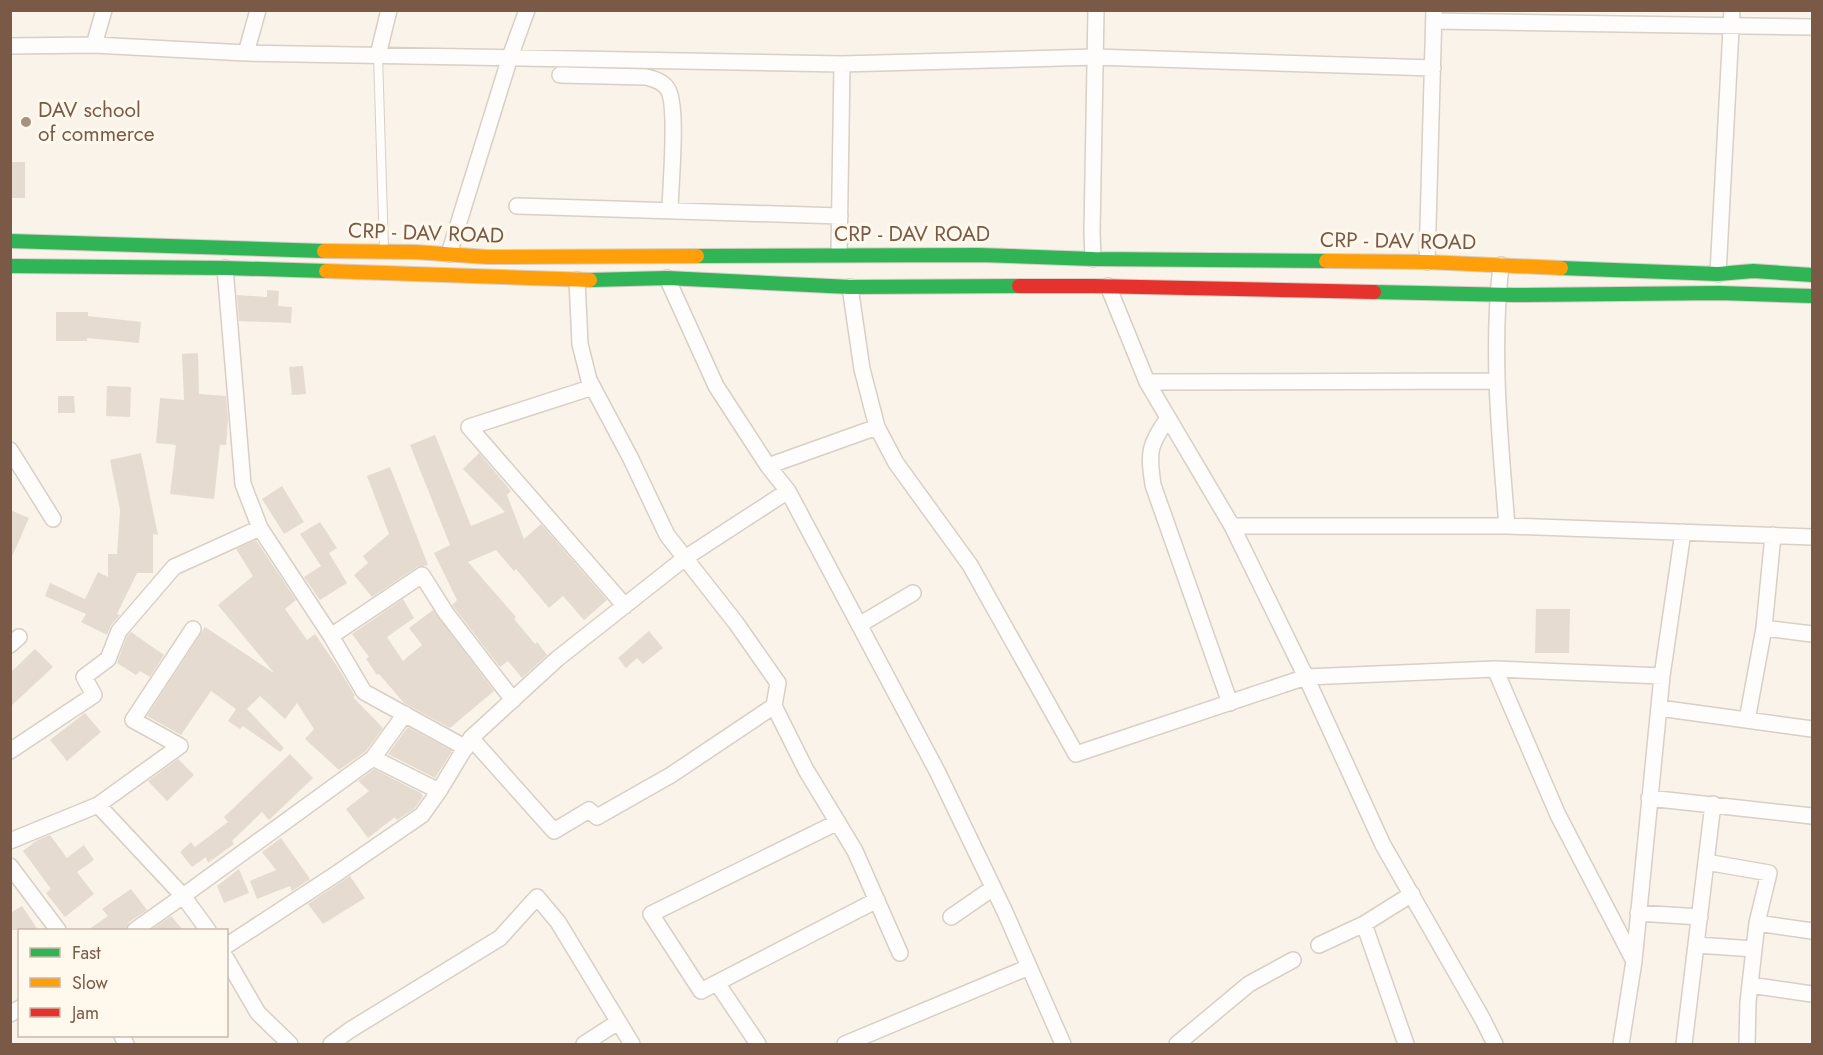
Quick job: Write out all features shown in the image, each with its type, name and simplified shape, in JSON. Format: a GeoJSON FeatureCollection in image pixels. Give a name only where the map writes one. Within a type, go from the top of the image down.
{"type":"FeatureCollection","features":[{"type":"Feature","properties":{"kind":"street"},"geometry":{"type":"LineString","coordinates":[[94,45],[104,10]]}},
{"type":"Feature","properties":{"kind":"street"},"geometry":{"type":"LineString","coordinates":[[246,53],[258,10]]}},
{"type":"Feature","properties":{"kind":"street"},"geometry":{"type":"LineString","coordinates":[[378,55],[389,10]]}},
{"type":"Feature","properties":{"kind":"street"},"geometry":{"type":"LineString","coordinates":[[449,254],[510,57],[527,10]]}},
{"type":"Feature","properties":{"kind":"street"},"geometry":{"type":"LineString","coordinates":[[1093,259],[1096,10]]}},
{"type":"Feature","properties":{"kind":"street"},"geometry":{"type":"LineString","coordinates":[[1427,262],[1434,16],[1732,18],[1812,27]]}},
{"type":"Feature","properties":{"kind":"street"},"geometry":{"type":"LineString","coordinates":[[1718,274],[1732,18]]}},
{"type":"Feature","properties":{"kind":"street"},"geometry":{"type":"LineString","coordinates":[[10,46],[94,45],[246,53],[842,64],[1095,57],[1433,68]]}},
{"type":"Feature","properties":{"kind":"street"},"geometry":{"type":"LineString","coordinates":[[839,255],[842,64]]}},
{"type":"Feature","properties":{"kind":"street"},"geometry":{"type":"LineString","coordinates":[[560,75],[646,77],[657,80],[667,88],[673,108],[670,211]]}},
{"type":"Feature","properties":{"kind":"street"},"geometry":{"type":"LineString","coordinates":[[517,206],[840,216]]}},
{"type":"Feature","properties":{"kind":"street","name":"CRP - DAV ROAD"},"geometry":{"type":"LineString","coordinates":[[10,241],[487,257],[839,255],[952,271],[1108,286],[1497,295],[1719,293],[1812,296]]}},
{"type":"Feature","properties":{"kind":"street","name":"CRP - DAV ROAD"},"geometry":{"type":"LineString","coordinates":[[10,266],[225,268],[577,280],[667,278],[850,287],[952,271],[1093,259],[1427,262],[1718,274],[1753,271],[1812,275]]}},
{"type":"Feature","properties":{"kind":"street"},"geometry":{"type":"LineString","coordinates":[[1501,265],[1497,295],[1496,381],[1507,526]]}},
{"type":"Feature","properties":{"kind":"street"},"geometry":{"type":"LineString","coordinates":[[225,268],[243,484],[260,528],[364,692],[405,714],[469,743],[554,831],[589,810],[597,817],[671,775],[774,706]]}},
{"type":"Feature","properties":{"kind":"street"},"geometry":{"type":"LineString","coordinates":[[667,278],[716,386],[768,466],[788,491],[937,771],[993,888],[1063,1044]]}},
{"type":"Feature","properties":{"kind":"street"},"geometry":{"type":"LineString","coordinates":[[577,280],[580,344],[593,387],[667,535],[736,623],[778,683],[774,706],[806,770],[855,851],[900,953]]}},
{"type":"Feature","properties":{"kind":"street"},"geometry":{"type":"LineString","coordinates":[[1108,286],[1146,382],[1232,526],[1306,677],[1383,844],[1482,1017],[1495,1044]]}},
{"type":"Feature","properties":{"kind":"street"},"geometry":{"type":"LineString","coordinates":[[850,287],[862,369],[877,427],[896,463],[969,565],[1076,754],[1306,677],[1495,669],[1662,676]]}},
{"type":"Feature","properties":{"kind":"street"},"geometry":{"type":"LineString","coordinates":[[1146,382],[1496,381]]}},
{"type":"Feature","properties":{"kind":"street"},"geometry":{"type":"LineString","coordinates":[[593,387],[469,427],[625,606]]}},
{"type":"Feature","properties":{"kind":"street"},"geometry":{"type":"LineString","coordinates":[[1168,418],[1152,441],[1149,459],[1153,485],[1230,703]]}},
{"type":"Feature","properties":{"kind":"street"},"geometry":{"type":"LineString","coordinates":[[768,466],[877,427]]}},
{"type":"Feature","properties":{"kind":"street"},"geometry":{"type":"LineString","coordinates":[[10,450],[53,519]]}},
{"type":"Feature","properties":{"kind":"street"},"geometry":{"type":"LineString","coordinates":[[228,945],[422,815],[469,743],[557,659],[686,558],[788,491]]}},
{"type":"Feature","properties":{"kind":"street"},"geometry":{"type":"LineString","coordinates":[[1232,526],[1507,526],[1812,537]]}},
{"type":"Feature","properties":{"kind":"street"},"geometry":{"type":"LineString","coordinates":[[10,751],[94,695],[84,677],[108,658],[119,632],[174,567],[260,528]]}},
{"type":"Feature","properties":{"kind":"street"},"geometry":{"type":"LineString","coordinates":[[1621,1044],[1634,961],[1662,676],[1683,532]]}},
{"type":"Feature","properties":{"kind":"street"},"geometry":{"type":"LineString","coordinates":[[1747,720],[1764,628],[1773,535]]}},
{"type":"Feature","properties":{"kind":"street"},"geometry":{"type":"LineString","coordinates":[[330,636],[422,575],[447,613],[513,700]]}},
{"type":"Feature","properties":{"kind":"street"},"geometry":{"type":"LineString","coordinates":[[860,625],[913,593]]}},
{"type":"Feature","properties":{"kind":"street"},"geometry":{"type":"LineString","coordinates":[[10,841],[98,805],[180,746],[133,720],[193,628]]}},
{"type":"Feature","properties":{"kind":"street"},"geometry":{"type":"LineString","coordinates":[[1764,628],[1812,634]]}},
{"type":"Feature","properties":{"kind":"street"},"geometry":{"type":"LineString","coordinates":[[1495,669],[1558,815],[1634,961]]}},
{"type":"Feature","properties":{"kind":"street"},"geometry":{"type":"LineString","coordinates":[[1659,708],[1812,729]]}},
{"type":"Feature","properties":{"kind":"street"},"geometry":{"type":"LineString","coordinates":[[136,929],[373,758],[405,714]]}},
{"type":"Feature","properties":{"kind":"street"},"geometry":{"type":"LineString","coordinates":[[373,758],[439,791]]}},
{"type":"Feature","properties":{"kind":"street"},"geometry":{"type":"LineString","coordinates":[[1649,798],[1812,816]]}},
{"type":"Feature","properties":{"kind":"street"},"geometry":{"type":"LineString","coordinates":[[1684,1044],[1713,804]]}},
{"type":"Feature","properties":{"kind":"street"},"geometry":{"type":"LineString","coordinates":[[98,805],[183,896],[207,929]]}},
{"type":"Feature","properties":{"kind":"street"},"geometry":{"type":"LineString","coordinates":[[838,822],[651,914],[701,991],[877,900]]}},
{"type":"Feature","properties":{"kind":"street"},"geometry":{"type":"LineString","coordinates":[[1706,862],[1769,873],[1757,922],[1750,985],[1747,1044]]}},
{"type":"Feature","properties":{"kind":"street"},"geometry":{"type":"LineString","coordinates":[[10,866],[57,929]]}},
{"type":"Feature","properties":{"kind":"street"},"geometry":{"type":"LineString","coordinates":[[951,917],[993,888]]}},
{"type":"Feature","properties":{"kind":"street"},"geometry":{"type":"LineString","coordinates":[[1319,945],[1364,924],[1412,894]]}},
{"type":"Feature","properties":{"kind":"street"},"geometry":{"type":"LineString","coordinates":[[331,1044],[500,938],[537,897],[558,922],[632,1044]]}},
{"type":"Feature","properties":{"kind":"street"},"geometry":{"type":"LineString","coordinates":[[1638,913],[1700,917]]}},
{"type":"Feature","properties":{"kind":"street"},"geometry":{"type":"LineString","coordinates":[[1757,922],[1812,931]]}},
{"type":"Feature","properties":{"kind":"street"},"geometry":{"type":"LineString","coordinates":[[1364,924],[1406,1044]]}},
{"type":"Feature","properties":{"kind":"street"},"geometry":{"type":"LineString","coordinates":[[1697,945],[1754,949]]}},
{"type":"Feature","properties":{"kind":"street"},"geometry":{"type":"LineString","coordinates":[[1177,1044],[1249,984],[1293,960]]}},
{"type":"Feature","properties":{"kind":"street"},"geometry":{"type":"LineString","coordinates":[[228,962],[258,1014],[290,1044]]}},
{"type":"Feature","properties":{"kind":"street"},"geometry":{"type":"LineString","coordinates":[[845,1044],[1029,967]]}},
{"type":"Feature","properties":{"kind":"street"},"geometry":{"type":"LineString","coordinates":[[717,982],[758,1044]]}},
{"type":"Feature","properties":{"kind":"street"},"geometry":{"type":"LineString","coordinates":[[1750,985],[1812,994]]}},
{"type":"Feature","properties":{"kind":"street"},"geometry":{"type":"LineString","coordinates":[[584,1044],[618,1022]]}},
{"type":"Feature","properties":{"kind":"lane"},"geometry":{"type":"LineString","coordinates":[[378,55],[384,252]]}},
{"type":"Feature","properties":{"kind":"building"},"geometry":{"type":"Polygon","coordinates":[[[10,162],[25,162],[25,198],[10,198],[10,162]]]}},
{"type":"Feature","properties":{"kind":"building"},"geometry":{"type":"Polygon","coordinates":[[[267,290],[279,291],[278,306],[292,307],[291,323],[239,321],[237,295],[267,297],[267,290]]]}},
{"type":"Feature","properties":{"kind":"building"},"geometry":{"type":"Polygon","coordinates":[[[56,312],[88,312],[88,316],[141,322],[139,343],[87,338],[87,341],[56,341],[56,312]]]}},
{"type":"Feature","properties":{"kind":"building"},"geometry":{"type":"Polygon","coordinates":[[[198,353],[199,394],[226,396],[228,420],[226,445],[220,445],[214,499],[170,494],[176,445],[156,443],[160,398],[184,400],[182,354],[198,353]]]}},
{"type":"Feature","properties":{"kind":"building"},"geometry":{"type":"Polygon","coordinates":[[[303,366],[306,394],[292,395],[289,367],[303,366]]]}},
{"type":"Feature","properties":{"kind":"building"},"geometry":{"type":"Polygon","coordinates":[[[107,386],[131,387],[130,417],[106,416],[107,386]]]}},
{"type":"Feature","properties":{"kind":"building"},"geometry":{"type":"Polygon","coordinates":[[[58,396],[74,396],[75,413],[58,413],[58,396]]]}},
{"type":"Feature","properties":{"kind":"building"},"geometry":{"type":"Polygon","coordinates":[[[435,435],[471,526],[505,512],[463,469],[479,453],[511,491],[507,495],[524,539],[541,524],[607,600],[584,620],[563,596],[549,608],[516,569],[514,571],[496,550],[468,562],[516,617],[514,619],[535,644],[537,642],[547,655],[522,678],[508,661],[500,667],[452,605],[457,600],[434,553],[450,545],[410,445],[435,435]]]}},
{"type":"Feature","properties":{"kind":"building"},"geometry":{"type":"Polygon","coordinates":[[[141,453],[158,535],[153,534],[153,573],[137,573],[117,614],[120,615],[111,625],[107,635],[81,622],[86,614],[45,596],[50,583],[85,599],[98,572],[108,577],[108,554],[117,554],[120,510],[110,460],[141,453]]]}},
{"type":"Feature","properties":{"kind":"building"},"geometry":{"type":"Polygon","coordinates":[[[390,467],[428,565],[417,567],[372,597],[354,575],[368,563],[363,556],[389,534],[367,476],[390,467]]]}},
{"type":"Feature","properties":{"kind":"building"},"geometry":{"type":"Polygon","coordinates":[[[282,486],[304,522],[284,534],[262,499],[282,486]]]}},
{"type":"Feature","properties":{"kind":"building"},"geometry":{"type":"Polygon","coordinates":[[[10,510],[29,518],[10,561],[10,510]]]}},
{"type":"Feature","properties":{"kind":"building"},"geometry":{"type":"Polygon","coordinates":[[[320,522],[337,548],[329,553],[347,583],[320,600],[304,577],[321,566],[300,534],[320,522]]]}},
{"type":"Feature","properties":{"kind":"building"},"geometry":{"type":"Polygon","coordinates":[[[256,540],[296,600],[285,609],[307,640],[315,634],[337,666],[355,696],[353,697],[383,728],[366,751],[339,770],[305,739],[314,729],[297,703],[285,719],[260,696],[247,709],[284,748],[280,752],[243,726],[240,729],[228,721],[236,709],[211,691],[181,735],[147,716],[205,627],[274,673],[218,605],[253,576],[236,549],[256,540]]]}},
{"type":"Feature","properties":{"kind":"building"},"geometry":{"type":"Polygon","coordinates":[[[403,599],[414,618],[387,637],[403,661],[422,645],[409,628],[433,610],[494,691],[450,728],[404,703],[379,674],[377,675],[366,659],[369,657],[352,634],[403,599]]]}},
{"type":"Feature","properties":{"kind":"building"},"geometry":{"type":"Polygon","coordinates":[[[1536,609],[1570,609],[1569,653],[1535,653],[1536,609]]]}},
{"type":"Feature","properties":{"kind":"building"},"geometry":{"type":"Polygon","coordinates":[[[649,631],[663,648],[643,664],[637,658],[626,668],[618,658],[649,631]]]}},
{"type":"Feature","properties":{"kind":"building"},"geometry":{"type":"Polygon","coordinates":[[[131,632],[164,655],[150,677],[140,671],[136,675],[117,663],[127,636],[131,632]]]}},
{"type":"Feature","properties":{"kind":"building"},"geometry":{"type":"Polygon","coordinates":[[[35,649],[53,667],[10,707],[10,673],[35,649]]]}},
{"type":"Feature","properties":{"kind":"building"},"geometry":{"type":"Polygon","coordinates":[[[85,713],[101,732],[67,761],[50,740],[85,713]]]}},
{"type":"Feature","properties":{"kind":"building"},"geometry":{"type":"Polygon","coordinates":[[[408,727],[452,751],[435,778],[388,754],[408,727]]]}},
{"type":"Feature","properties":{"kind":"building"},"geometry":{"type":"Polygon","coordinates":[[[290,754],[313,778],[269,820],[262,812],[232,841],[234,844],[208,863],[206,857],[192,867],[180,852],[191,842],[195,847],[228,822],[224,817],[290,754]]]}},
{"type":"Feature","properties":{"kind":"building"},"geometry":{"type":"Polygon","coordinates":[[[178,759],[194,775],[167,801],[148,781],[178,759]]]}},
{"type":"Feature","properties":{"kind":"building"},"geometry":{"type":"Polygon","coordinates":[[[374,769],[423,796],[415,808],[397,820],[395,817],[368,838],[346,809],[369,791],[358,781],[374,769]]]}},
{"type":"Feature","properties":{"kind":"building"},"geometry":{"type":"Polygon","coordinates":[[[50,835],[67,858],[84,845],[94,860],[77,872],[94,894],[65,917],[46,893],[51,889],[23,851],[36,841],[50,835]]]}},
{"type":"Feature","properties":{"kind":"building"},"geometry":{"type":"Polygon","coordinates":[[[281,838],[310,879],[292,891],[290,886],[257,899],[250,881],[276,870],[262,852],[281,838]]]}},
{"type":"Feature","properties":{"kind":"building"},"geometry":{"type":"Polygon","coordinates":[[[239,869],[249,893],[224,903],[217,886],[239,869]]]}},
{"type":"Feature","properties":{"kind":"building"},"geometry":{"type":"Polygon","coordinates":[[[350,876],[365,898],[323,924],[308,904],[350,876]]]}},
{"type":"Feature","properties":{"kind":"building"},"geometry":{"type":"Polygon","coordinates":[[[131,889],[147,910],[129,922],[126,929],[89,929],[108,916],[102,909],[131,889]]]}},
{"type":"Feature","properties":{"kind":"building"},"geometry":{"type":"Polygon","coordinates":[[[22,906],[37,929],[10,930],[10,913],[22,906]]]}},
{"type":"Feature","properties":{"kind":"building"},"geometry":{"type":"Polygon","coordinates":[[[171,916],[182,929],[152,929],[171,916]]]}},
{"type":"Feature","properties":{"kind":"traffic: fast"},"geometry":{"type":"LineString","coordinates":[[10,241],[324,251]]}},
{"type":"Feature","properties":{"kind":"traffic: fast"},"geometry":{"type":"LineString","coordinates":[[697,256],[979,255],[1093,259],[1326,261]]}},
{"type":"Feature","properties":{"kind":"traffic: fast"},"geometry":{"type":"LineString","coordinates":[[10,266],[326,271]]}},
{"type":"Feature","properties":{"kind":"traffic: fast"},"geometry":{"type":"LineString","coordinates":[[1561,268],[1718,274],[1753,271],[1812,275]]}},
{"type":"Feature","properties":{"kind":"traffic: fast"},"geometry":{"type":"LineString","coordinates":[[590,280],[667,278],[850,287],[1019,286]]}},
{"type":"Feature","properties":{"kind":"traffic: fast"},"geometry":{"type":"LineString","coordinates":[[1374,292],[1514,295],[1719,293],[1812,296]]}},
{"type":"Feature","properties":{"kind":"traffic: slow"},"geometry":{"type":"LineString","coordinates":[[324,251],[415,252],[487,257],[697,256]]}},
{"type":"Feature","properties":{"kind":"traffic: slow"},"geometry":{"type":"LineString","coordinates":[[1326,261],[1427,262],[1561,268]]}},
{"type":"Feature","properties":{"kind":"traffic: slow"},"geometry":{"type":"LineString","coordinates":[[326,271],[590,280]]}},
{"type":"Feature","properties":{"kind":"traffic: jam"},"geometry":{"type":"LineString","coordinates":[[1019,286],[1374,292]]}},
{"type":"Feature","properties":{"kind":"place","name":"DAV school of commerce"},"geometry":{"type":"Point","coordinates":[26,122]}}]}
